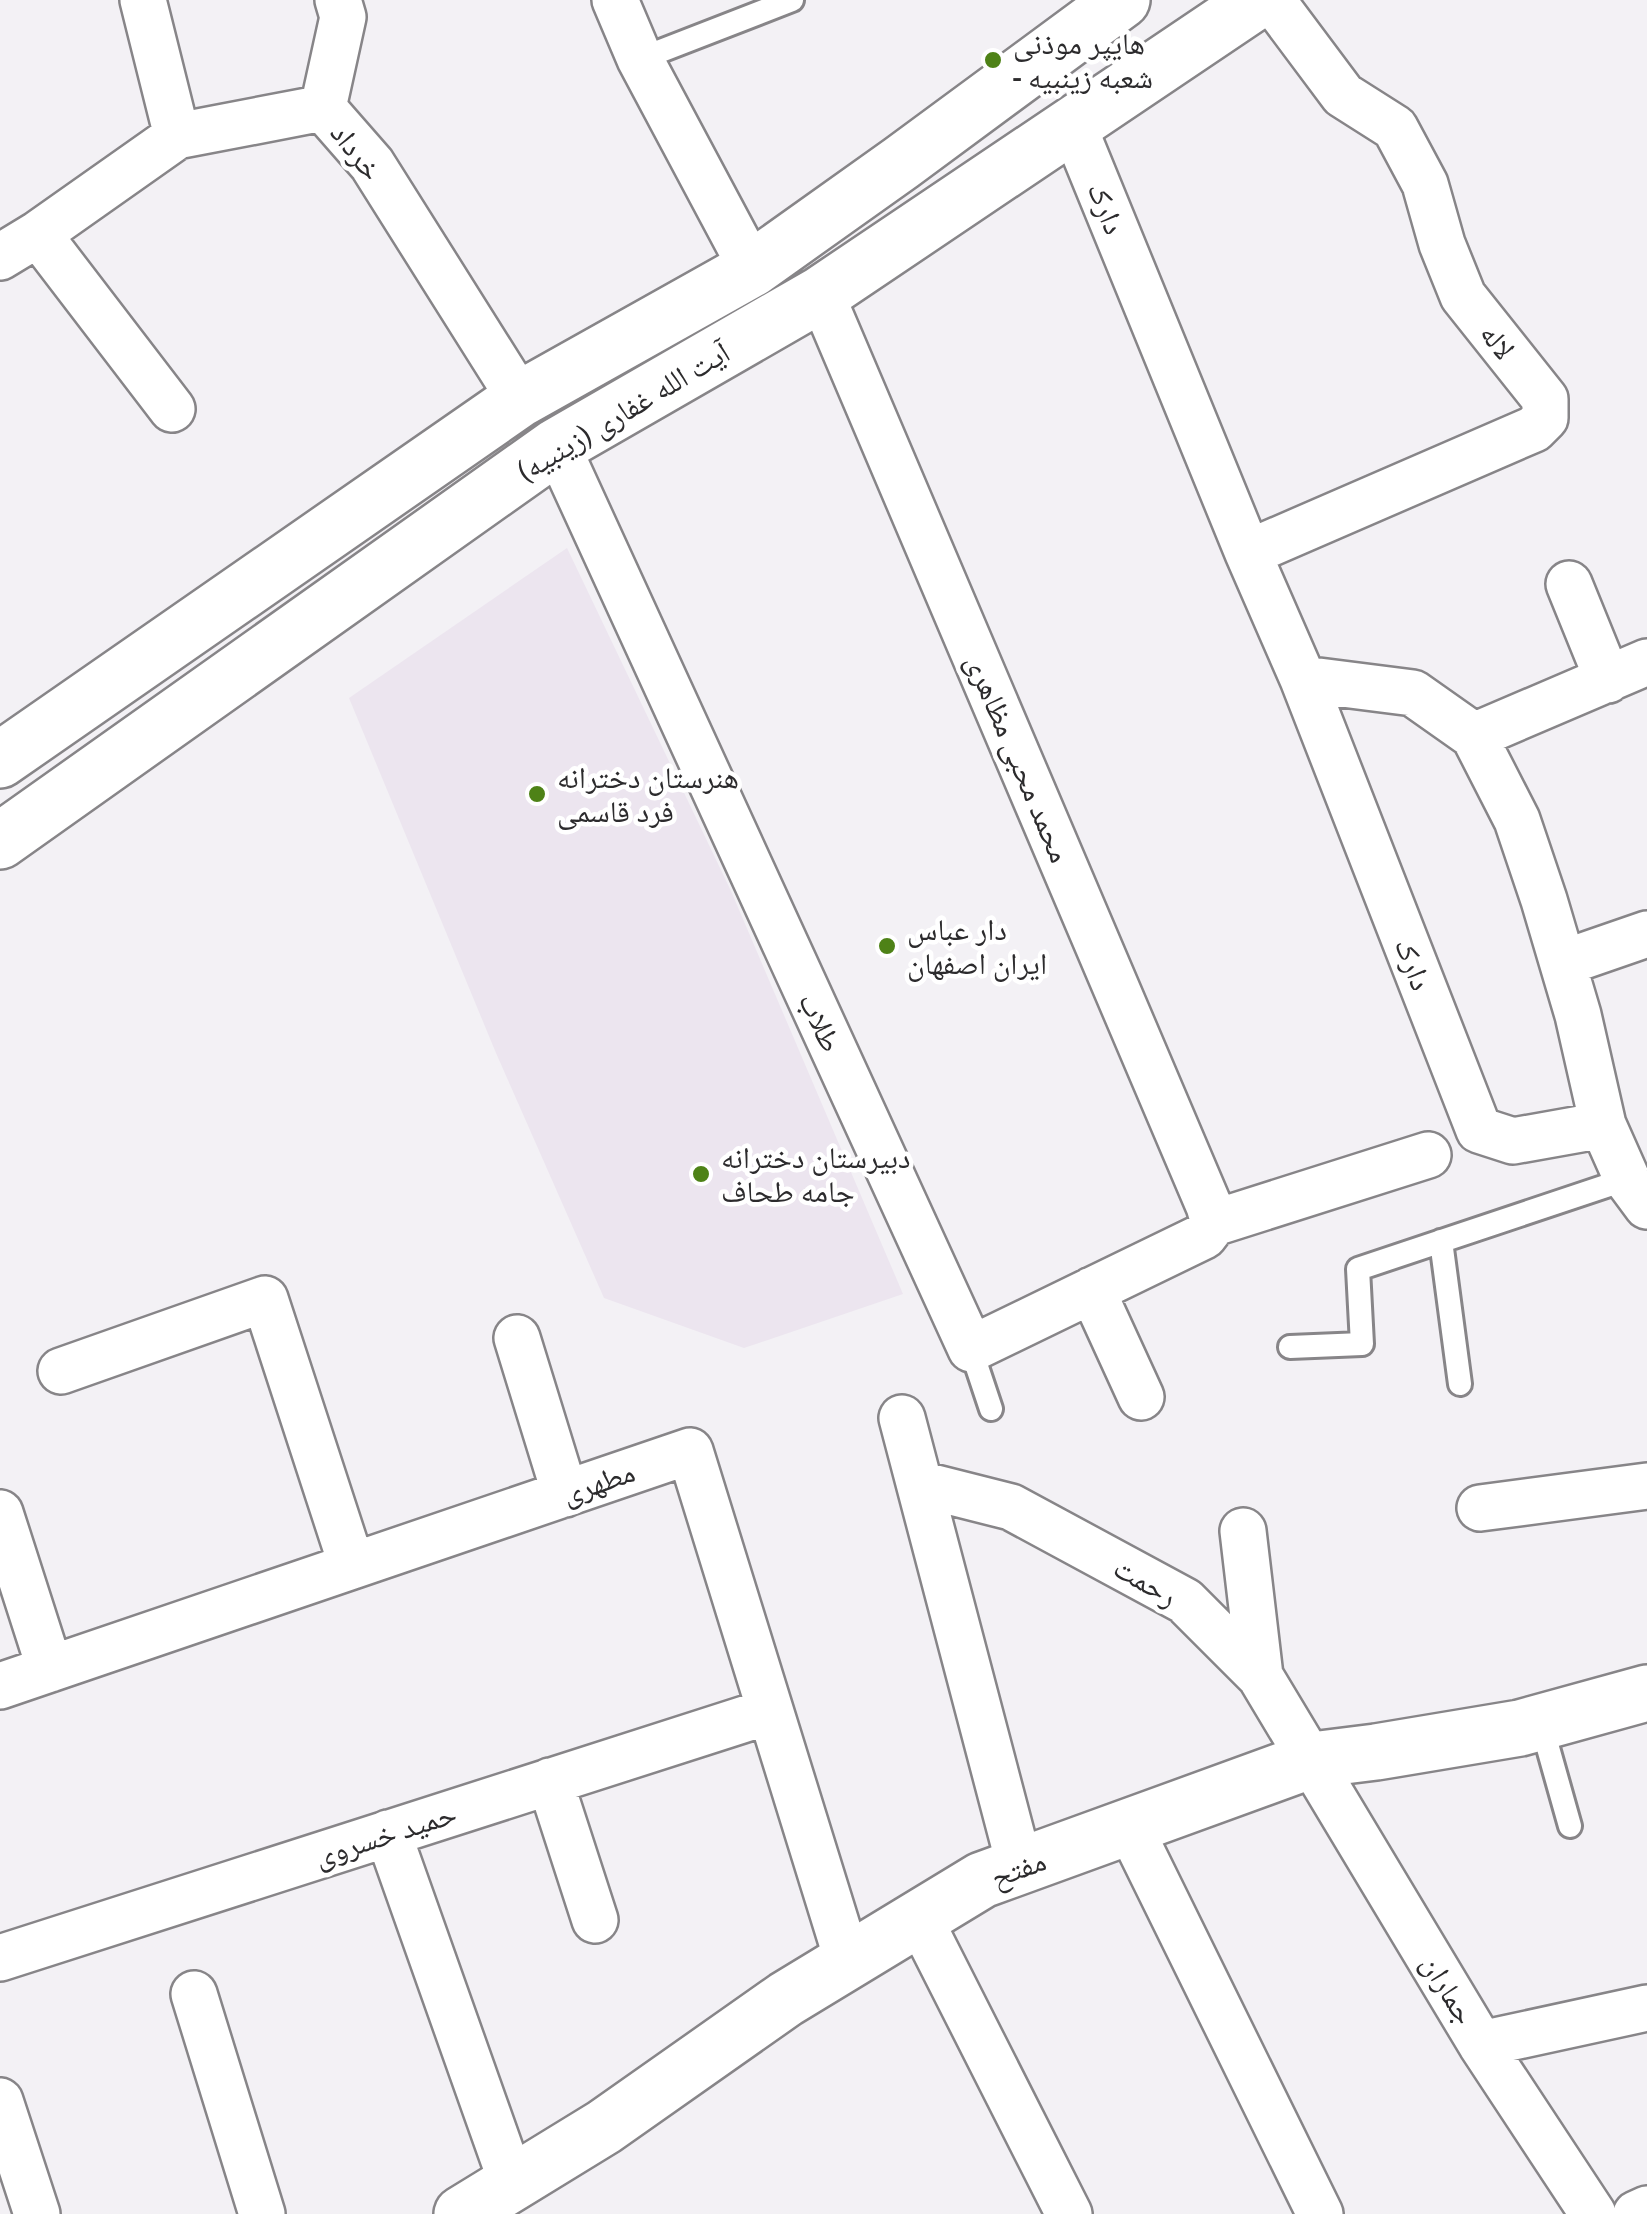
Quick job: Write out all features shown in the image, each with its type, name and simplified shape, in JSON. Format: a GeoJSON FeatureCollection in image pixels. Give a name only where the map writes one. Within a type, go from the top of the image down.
{"type":"FeatureCollection","features":[{"type":"Feature","properties":{"kind":"main road","name":"آیت الله غفاری (زینبیه)"},"geometry":{"type":"LineString","coordinates":[[0,841],[557,446],[821,294],[1258,0]]}},
{"type":"Feature","properties":{"kind":"main road","name":"آیت الله غفاری (زینبیه)"},"geometry":{"type":"LineString","coordinates":[[0,760],[520,399],[752,269],[902,163],[1095,9]]}},
{"type":"Feature","properties":{"kind":"main road"},"geometry":{"type":"LineString","coordinates":[[883,253],[863,251],[852,245],[848,231],[854,217],[883,190],[902,163]]}},
{"type":"Feature","properties":{"kind":"main road"},"geometry":{"type":"LineString","coordinates":[[702,362],[719,342],[756,318],[765,304],[768,288],[763,276],[752,269]]}},
{"type":"Feature","properties":{"kind":"main road","name":"مفتح"},"geometry":{"type":"LineString","coordinates":[[462,2214],[604,2127],[786,1999],[982,1880],[1312,1760],[1520,1728],[1647,1693]]}},
{"type":"Feature","properties":{"kind":"street"},"geometry":{"type":"LineString","coordinates":[[143,0],[177,136]]}},
{"type":"Feature","properties":{"kind":"street"},"geometry":{"type":"LineString","coordinates":[[324,108],[342,17],[338,0]]}},
{"type":"Feature","properties":{"kind":"street"},"geometry":{"type":"LineString","coordinates":[[615,0],[640,59],[752,269]]}},
{"type":"Feature","properties":{"kind":"street","name":"لاله"},"geometry":{"type":"LineString","coordinates":[[1248,553],[1534,429],[1545,418],[1545,400],[1464,296],[1442,244],[1424,184],[1395,128],[1343,95],[1272,0]]}},
{"type":"Feature","properties":{"kind":"street","name":"خرداد"},"geometry":{"type":"LineString","coordinates":[[0,257],[177,136],[324,108],[372,164],[520,399]]}},
{"type":"Feature","properties":{"kind":"street","name":"دارک"},"geometry":{"type":"LineString","coordinates":[[1073,125],[1303,679],[1478,1130],[1513,1141],[1603,1125]]}},
{"type":"Feature","properties":{"kind":"street"},"geometry":{"type":"LineString","coordinates":[[38,234],[172,409]]}},
{"type":"Feature","properties":{"kind":"street","name":"محمد محبی مظاهری"},"geometry":{"type":"LineString","coordinates":[[821,294],[1214,1224]]}},
{"type":"Feature","properties":{"kind":"street","name":"طلاب"},"geometry":{"type":"LineString","coordinates":[[557,446],[970,1348]]}},
{"type":"Feature","properties":{"kind":"street"},"geometry":{"type":"LineString","coordinates":[[1474,736],[1628,671],[1569,584]]}},
{"type":"Feature","properties":{"kind":"street"},"geometry":{"type":"LineString","coordinates":[[1303,679],[1414,693],[1474,736],[1517,820],[1578,1015],[1603,1125],[1637,1193]]}},
{"type":"Feature","properties":{"kind":"street"},"geometry":{"type":"LineString","coordinates":[[1563,963],[1647,934]]}},
{"type":"Feature","properties":{"kind":"street"},"geometry":{"type":"LineString","coordinates":[[970,1348],[1204,1236],[1214,1224],[1428,1155]]}},
{"type":"Feature","properties":{"kind":"street"},"geometry":{"type":"LineString","coordinates":[[1092,1290],[1141,1397]]}},
{"type":"Feature","properties":{"kind":"street"},"geometry":{"type":"LineString","coordinates":[[61,1371],[265,1299],[352,1566]]}},
{"type":"Feature","properties":{"kind":"street"},"geometry":{"type":"LineString","coordinates":[[517,1338],[565,1494]]}},
{"type":"Feature","properties":{"kind":"street"},"geometry":{"type":"LineString","coordinates":[[902,1418],[1020,1867]]}},
{"type":"Feature","properties":{"kind":"street","name":"مطهری"},"geometry":{"type":"LineString","coordinates":[[0,1686],[690,1451],[848,1962]]}},
{"type":"Feature","properties":{"kind":"street","name":"رحمت"},"geometry":{"type":"LineString","coordinates":[[920,1484],[1010,1508],[1185,1601],[1260,1676],[1312,1760]]}},
{"type":"Feature","properties":{"kind":"street"},"geometry":{"type":"LineString","coordinates":[[1480,1508],[1647,1486]]}},
{"type":"Feature","properties":{"kind":"street"},"geometry":{"type":"LineString","coordinates":[[0,1513],[50,1669]]}},
{"type":"Feature","properties":{"kind":"street"},"geometry":{"type":"LineString","coordinates":[[1244,1531],[1260,1676]]}},
{"type":"Feature","properties":{"kind":"street","name":"حمید خسروی"},"geometry":{"type":"LineString","coordinates":[[0,1958],[770,1711]]}},
{"type":"Feature","properties":{"kind":"street","name":"جماران"},"geometry":{"type":"LineString","coordinates":[[1312,1760],[1481,2044],[1593,2214]]}},
{"type":"Feature","properties":{"kind":"street"},"geometry":{"type":"LineString","coordinates":[[550,1782],[595,1920]]}},
{"type":"Feature","properties":{"kind":"street"},"geometry":{"type":"LineString","coordinates":[[1130,1828],[1320,2214]]}},
{"type":"Feature","properties":{"kind":"street"},"geometry":{"type":"LineString","coordinates":[[388,1834],[512,2184]]}},
{"type":"Feature","properties":{"kind":"street"},"geometry":{"type":"LineString","coordinates":[[919,1918],[1069,2214]]}},
{"type":"Feature","properties":{"kind":"street"},"geometry":{"type":"LineString","coordinates":[[194,1994],[262,2214]]}},
{"type":"Feature","properties":{"kind":"street"},"geometry":{"type":"LineString","coordinates":[[1481,2044],[1647,2008]]}},
{"type":"Feature","properties":{"kind":"street"},"geometry":{"type":"LineString","coordinates":[[0,2101],[37,2214]]}},
{"type":"Feature","properties":{"kind":"street"},"geometry":{"type":"LineString","coordinates":[[1636,2214],[1647,2209]]}},
{"type":"Feature","properties":{"kind":"lane"},"geometry":{"type":"LineString","coordinates":[[640,59],[792,0]]}},
{"type":"Feature","properties":{"kind":"lane"},"geometry":{"type":"LineString","coordinates":[[1290,1347],[1362,1344],[1358,1269],[1441,1241],[1637,1193]]}},
{"type":"Feature","properties":{"kind":"lane"},"geometry":{"type":"LineString","coordinates":[[1441,1241],[1460,1384]]}},
{"type":"Feature","properties":{"kind":"lane"},"geometry":{"type":"LineString","coordinates":[[970,1348],[990,1409]]}},
{"type":"Feature","properties":{"kind":"lane"},"geometry":{"type":"LineString","coordinates":[[1541,1723],[1570,1826]]}},
{"type":"Feature","properties":{"kind":"shaded area"},"geometry":{"type":"Polygon","coordinates":[[[567,548],[731,891],[903,1294],[744,1348],[604,1298],[496,1053],[349,698],[567,548]]]}},
{"type":"Feature","properties":{"kind":"place","name":"هایپر موذنی - شعبه زینبیه"},"geometry":{"type":"Point","coordinates":[993,60]}},
{"type":"Feature","properties":{"kind":"place","name":"هنرستان دخترانه فرد قاسمی"},"geometry":{"type":"Point","coordinates":[537,794]}},
{"type":"Feature","properties":{"kind":"place","name":"دار عباس ایران اصفهان"},"geometry":{"type":"Point","coordinates":[887,946]}},
{"type":"Feature","properties":{"kind":"place","name":"دبیرستان دخترانه جامه طحاف"},"geometry":{"type":"Point","coordinates":[701,1174]}}]}
